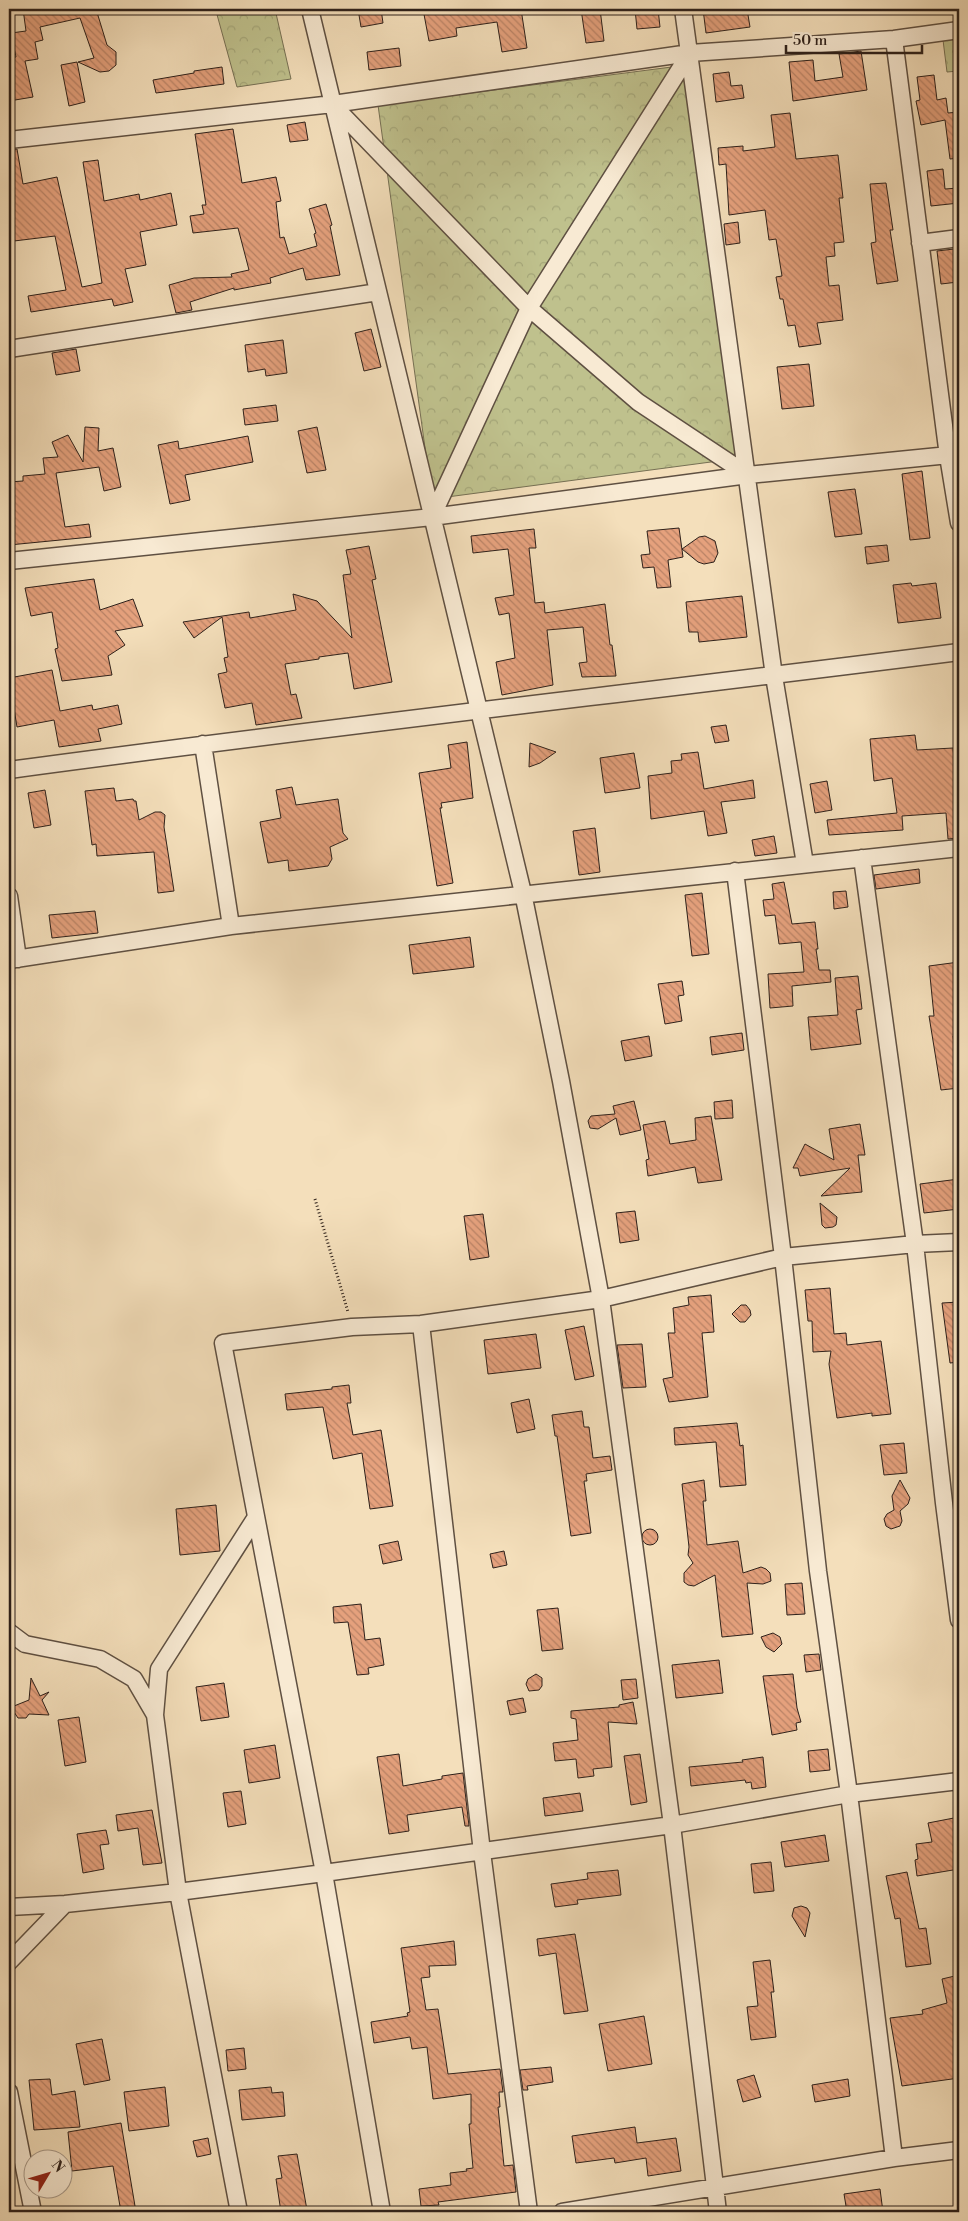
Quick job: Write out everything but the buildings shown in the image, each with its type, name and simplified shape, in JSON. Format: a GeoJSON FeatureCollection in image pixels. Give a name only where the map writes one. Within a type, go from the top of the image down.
{"type":"FeatureCollection","features":[{"type":"Feature","properties":{"kind":"street"},"geometry":{"type":"LineString","coordinates":[[310,9],[523,893],[561,1081],[601,1299],[672,1825],[718,2212]]}},
{"type":"Feature","properties":{"kind":"street"},"geometry":{"type":"LineString","coordinates":[[683,9],[748,474],[774,676],[805,864]]}},
{"type":"Feature","properties":{"kind":"street"},"geometry":{"type":"LineString","coordinates":[[9,140],[333,104],[690,53],[894,39],[959,30]]}},
{"type":"Feature","properties":{"kind":"street"},"geometry":{"type":"LineString","coordinates":[[894,39],[920,243],[954,455],[959,523]]}},
{"type":"Feature","properties":{"kind":"street"},"geometry":{"type":"LineString","coordinates":[[432,517],[529,308],[690,53]]}},
{"type":"Feature","properties":{"kind":"street"},"geometry":{"type":"LineString","coordinates":[[333,104],[529,308],[638,402],[748,474]]}},
{"type":"Feature","properties":{"kind":"street"},"geometry":{"type":"LineString","coordinates":[[920,243],[959,238]]}},
{"type":"Feature","properties":{"kind":"street"},"geometry":{"type":"LineString","coordinates":[[9,348],[378,292]]}},
{"type":"Feature","properties":{"kind":"street"},"geometry":{"type":"LineString","coordinates":[[9,561],[432,517],[748,474],[954,455]]}},
{"type":"Feature","properties":{"kind":"street"},"geometry":{"type":"LineString","coordinates":[[9,770],[479,709],[774,676],[959,652]]}},
{"type":"Feature","properties":{"kind":"street"},"geometry":{"type":"LineString","coordinates":[[203,744],[231,926]]}},
{"type":"Feature","properties":{"kind":"street"},"geometry":{"type":"LineString","coordinates":[[9,896],[14,960],[231,926],[523,893],[959,848]]}},
{"type":"Feature","properties":{"kind":"street"},"geometry":{"type":"LineString","coordinates":[[862,858],[916,1244],[944,1503],[959,1620]]}},
{"type":"Feature","properties":{"kind":"street"},"geometry":{"type":"LineString","coordinates":[[735,872],[783,1257],[818,1571],[849,1794],[894,2158]]}},
{"type":"Feature","properties":{"kind":"street"},"geometry":{"type":"LineString","coordinates":[[382,2212],[324,1873],[223,1343],[352,1327],[421,1324],[601,1299],[783,1257],[916,1244],[959,1242]]}},
{"type":"Feature","properties":{"kind":"street"},"geometry":{"type":"LineString","coordinates":[[421,1324],[482,1852],[528,2212]]}},
{"type":"Feature","properties":{"kind":"street"},"geometry":{"type":"LineString","coordinates":[[239,2212],[178,1892],[155,1714],[159,1669],[256,1517]]}},
{"type":"Feature","properties":{"kind":"street"},"geometry":{"type":"LineString","coordinates":[[9,1632],[25,1644],[100,1659],[134,1679],[155,1714]]}},
{"type":"Feature","properties":{"kind":"street"},"geometry":{"type":"LineString","coordinates":[[9,1907],[66,1904],[178,1892],[324,1873],[672,1825],[849,1794],[959,1781]]}},
{"type":"Feature","properties":{"kind":"street"},"geometry":{"type":"LineString","coordinates":[[9,1962],[66,1904]]}},
{"type":"Feature","properties":{"kind":"street"},"geometry":{"type":"LineString","coordinates":[[9,2092],[33,2212]]}},
{"type":"Feature","properties":{"kind":"street"},"geometry":{"type":"LineString","coordinates":[[562,2212],[894,2158],[959,2150]]}},
{"type":"Feature","properties":{"kind":"path"},"geometry":{"type":"LineString","coordinates":[[315,1199],[352,1327]]}},
{"type":"Feature","properties":{"kind":"green space"},"geometry":{"type":"Polygon","coordinates":[[[275,9],[291,79],[237,87],[216,11],[275,9]]]}},
{"type":"Feature","properties":{"kind":"green space"},"geometry":{"type":"Polygon","coordinates":[[[959,39],[959,71],[947,72],[943,40],[959,39]]]}},
{"type":"Feature","properties":{"kind":"green space"},"geometry":{"type":"Polygon","coordinates":[[[687,65],[741,458],[432,499],[378,105],[687,65]]]}}]}
